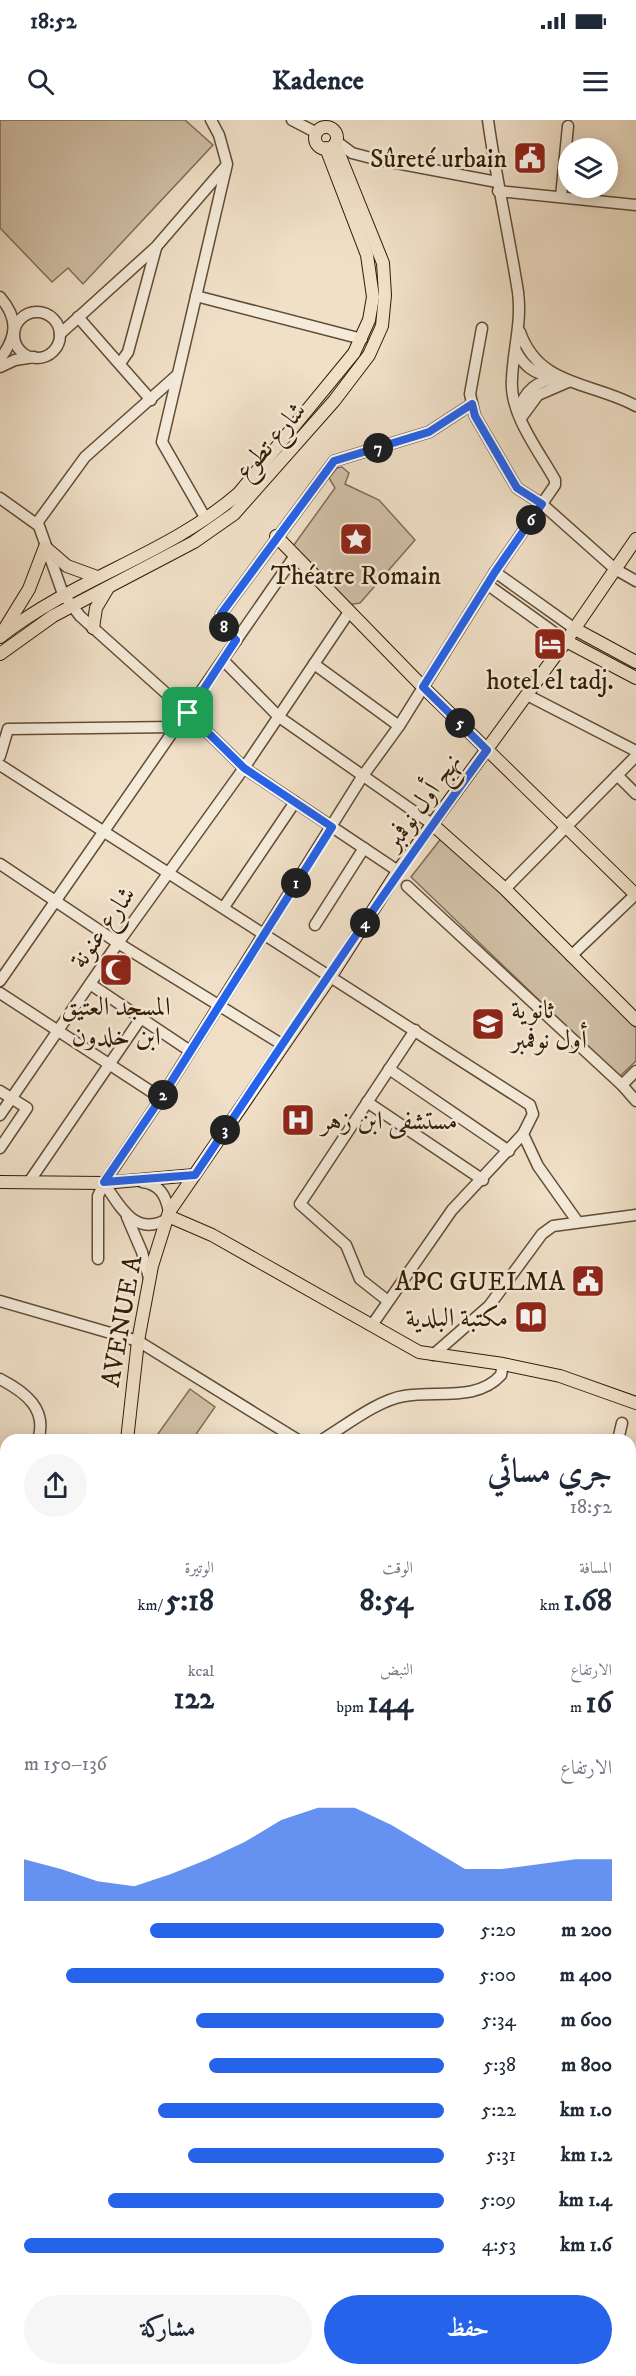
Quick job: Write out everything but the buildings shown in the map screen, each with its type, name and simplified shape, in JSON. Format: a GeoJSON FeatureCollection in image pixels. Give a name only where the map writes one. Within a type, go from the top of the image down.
{"type":"FeatureCollection","features":[{"type":"Feature","properties":{"kind":"main road"},"geometry":{"type":"LineString","coordinates":[[0,636],[63,594],[149,551],[206,519],[239,493],[327,388],[362,339],[369,320],[373,297],[372,278],[332,144],[336,134],[321,126],[317,143],[332,144]]}},
{"type":"Feature","properties":{"kind":"main road","name":"شارع تطوع"},"geometry":{"type":"LineString","coordinates":[[0,654],[71,606],[215,529],[234,514],[334,401],[369,355],[382,326],[385,295],[383,264],[332,144]]}},
{"type":"Feature","properties":{"kind":"main road"},"geometry":{"type":"LineString","coordinates":[[276,536],[423,687],[636,894]]}},
{"type":"Feature","properties":{"kind":"main road","name":"نهج أول نوفمبر"},"geometry":{"type":"LineString","coordinates":[[283,1045],[331,976],[398,871],[575,629],[636,539]]}},
{"type":"Feature","properties":{"kind":"main road"},"geometry":{"type":"LineString","coordinates":[[0,636],[29,589],[45,547],[67,566],[97,577]]}},
{"type":"Feature","properties":{"kind":"main road"},"geometry":{"type":"LineString","coordinates":[[149,551],[156,562]]}},
{"type":"Feature","properties":{"kind":"main road"},"geometry":{"type":"LineString","coordinates":[[93,628],[96,608],[111,584]]}},
{"type":"Feature","properties":{"kind":"main road"},"geometry":{"type":"LineString","coordinates":[[575,629],[636,662]]}},
{"type":"Feature","properties":{"kind":"main road"},"geometry":{"type":"LineString","coordinates":[[566,641],[636,678]]}},
{"type":"Feature","properties":{"kind":"main road"},"geometry":{"type":"LineString","coordinates":[[432,824],[505,889],[636,1020]]}},
{"type":"Feature","properties":{"kind":"main road","name":"AVENUE A"},"geometry":{"type":"LineString","coordinates":[[128,1434],[138,1341],[149,1281],[159,1239],[168,1216],[283,1045]]}},
{"type":"Feature","properties":{"kind":"main road"},"geometry":{"type":"LineString","coordinates":[[0,1182],[137,1181],[195,1175]]}},
{"type":"Feature","properties":{"kind":"main road"},"geometry":{"type":"LineString","coordinates":[[168,1216],[213,1235],[419,1352],[503,1364],[560,1376],[636,1403]]}},
{"type":"Feature","properties":{"kind":"street"},"geometry":{"type":"LineString","coordinates":[[206,519],[162,442],[227,164],[219,135],[210,120]]}},
{"type":"Feature","properties":{"kind":"street"},"geometry":{"type":"LineString","coordinates":[[292,120],[321,126]]}},
{"type":"Feature","properties":{"kind":"street"},"geometry":{"type":"LineString","coordinates":[[98,1259],[98,1196],[104,1182],[161,1098],[362,777],[399,726],[495,572],[555,485],[555,480],[519,416],[511,381],[519,330],[518,294],[488,120]]}},
{"type":"Feature","properties":{"kind":"street"},"geometry":{"type":"LineString","coordinates":[[567,138],[568,126]]}},
{"type":"Feature","properties":{"kind":"street"},"geometry":{"type":"LineString","coordinates":[[332,144],[352,153],[375,159],[558,196]]}},
{"type":"Feature","properties":{"kind":"street"},"geometry":{"type":"LineString","coordinates":[[0,366],[15,360],[48,355],[54,350],[60,334],[156,247],[227,164]]}},
{"type":"Feature","properties":{"kind":"street"},"geometry":{"type":"LineString","coordinates":[[570,198],[636,205]]}},
{"type":"Feature","properties":{"kind":"street"},"geometry":{"type":"LineString","coordinates":[[121,362],[128,352],[156,247]]}},
{"type":"Feature","properties":{"kind":"street"},"geometry":{"type":"LineString","coordinates":[[0,286],[21,318]]}},
{"type":"Feature","properties":{"kind":"street"},"geometry":{"type":"LineString","coordinates":[[196,296],[362,339]]}},
{"type":"Feature","properties":{"kind":"street"},"geometry":{"type":"LineString","coordinates":[[0,297],[8,308],[19,348],[34,357]]}},
{"type":"Feature","properties":{"kind":"street"},"geometry":{"type":"LineString","coordinates":[[0,359],[12,342],[21,318],[30,313],[45,313],[55,320],[60,334]]}},
{"type":"Feature","properties":{"kind":"street"},"geometry":{"type":"LineString","coordinates":[[78,316],[121,362],[151,400]]}},
{"type":"Feature","properties":{"kind":"street"},"geometry":{"type":"LineString","coordinates":[[482,328],[470,394],[472,404],[475,416],[517,488],[542,504],[615,569],[636,581]]}},
{"type":"Feature","properties":{"kind":"street"},"geometry":{"type":"LineString","coordinates":[[519,330],[526,349],[533,358],[564,380]]}},
{"type":"Feature","properties":{"kind":"street"},"geometry":{"type":"LineString","coordinates":[[516,351],[525,366],[538,375],[601,390],[636,406]]}},
{"type":"Feature","properties":{"kind":"street"},"geometry":{"type":"LineString","coordinates":[[37,523],[85,457],[177,376]]}},
{"type":"Feature","properties":{"kind":"street"},"geometry":{"type":"LineString","coordinates":[[519,416],[538,395],[564,380]]}},
{"type":"Feature","properties":{"kind":"street"},"geometry":{"type":"LineString","coordinates":[[236,640],[221,625],[221,614],[276,536],[334,461],[429,432],[472,404]]}},
{"type":"Feature","properties":{"kind":"street"},"geometry":{"type":"LineString","coordinates":[[0,498],[37,523],[63,594],[71,606],[93,628],[188,713],[244,768],[398,871]]}},
{"type":"Feature","properties":{"kind":"street"},"geometry":{"type":"LineString","coordinates":[[0,981],[294,557]]}},
{"type":"Feature","properties":{"kind":"street"},"geometry":{"type":"LineString","coordinates":[[495,572],[575,629]]}},
{"type":"Feature","properties":{"kind":"street"},"geometry":{"type":"LineString","coordinates":[[488,585],[566,641]]}},
{"type":"Feature","properties":{"kind":"street","name":"شارع عنونة"},"geometry":{"type":"LineString","coordinates":[[0,1115],[118,943],[244,768],[349,612]]}},
{"type":"Feature","properties":{"kind":"street"},"geometry":{"type":"LineString","coordinates":[[223,660],[279,717],[432,824]]}},
{"type":"Feature","properties":{"kind":"street"},"geometry":{"type":"LineString","coordinates":[[314,664],[399,726]]}},
{"type":"Feature","properties":{"kind":"street"},"geometry":{"type":"LineString","coordinates":[[527,695],[636,751]]}},
{"type":"Feature","properties":{"kind":"street"},"geometry":{"type":"LineString","coordinates":[[0,756],[8,729],[175,727]]}},
{"type":"Feature","properties":{"kind":"street"},"geometry":{"type":"LineString","coordinates":[[505,889],[636,756]]}},
{"type":"Feature","properties":{"kind":"street"},"geometry":{"type":"LineString","coordinates":[[0,765],[530,1105],[532,1114],[524,1134],[483,1180],[452,1210],[372,1325]]}},
{"type":"Feature","properties":{"kind":"street"},"geometry":{"type":"LineString","coordinates":[[617,775],[636,794]]}},
{"type":"Feature","properties":{"kind":"street"},"geometry":{"type":"LineString","coordinates":[[224,908],[295,802]]}},
{"type":"Feature","properties":{"kind":"street"},"geometry":{"type":"LineString","coordinates":[[315,925],[364,848]]}},
{"type":"Feature","properties":{"kind":"street"},"geometry":{"type":"LineString","coordinates":[[0,864],[118,943],[283,1045]]}},
{"type":"Feature","properties":{"kind":"street"},"geometry":{"type":"LineString","coordinates":[[407,886],[622,1085],[636,1101]]}},
{"type":"Feature","properties":{"kind":"street"},"geometry":{"type":"LineString","coordinates":[[572,956],[636,894]]}},
{"type":"Feature","properties":{"kind":"street"},"geometry":{"type":"LineString","coordinates":[[90,984],[190,1051]]}},
{"type":"Feature","properties":{"kind":"street"},"geometry":{"type":"LineString","coordinates":[[0,993],[161,1098]]}},
{"type":"Feature","properties":{"kind":"street"},"geometry":{"type":"LineString","coordinates":[[29,1182],[141,1018]]}},
{"type":"Feature","properties":{"kind":"street"},"geometry":{"type":"LineString","coordinates":[[388,1301],[360,1279],[346,1245],[300,1204],[415,1030]]}},
{"type":"Feature","properties":{"kind":"street"},"geometry":{"type":"LineString","coordinates":[[389,1069],[509,1151]]}},
{"type":"Feature","properties":{"kind":"street"},"geometry":{"type":"LineString","coordinates":[[622,1085],[636,1071]]}},
{"type":"Feature","properties":{"kind":"street"},"geometry":{"type":"LineString","coordinates":[[0,1091],[27,1108],[0,1148]]}},
{"type":"Feature","properties":{"kind":"street"},"geometry":{"type":"LineString","coordinates":[[368,1102],[483,1180]]}},
{"type":"Feature","properties":{"kind":"street"},"geometry":{"type":"LineString","coordinates":[[524,1134],[531,1156],[577,1221]]}},
{"type":"Feature","properties":{"kind":"street"},"geometry":{"type":"LineString","coordinates":[[127,1216],[136,1223],[147,1226],[168,1216],[161,1191],[149,1182],[137,1181]]}},
{"type":"Feature","properties":{"kind":"street"},"geometry":{"type":"LineString","coordinates":[[104,1182],[127,1216],[142,1252],[149,1281]]}},
{"type":"Feature","properties":{"kind":"street"},"geometry":{"type":"LineString","coordinates":[[433,1355],[489,1306],[542,1234],[553,1226],[577,1221],[636,1215]]}},
{"type":"Feature","properties":{"kind":"street"},"geometry":{"type":"LineString","coordinates":[[0,1301],[138,1341],[288,1434]]}},
{"type":"Feature","properties":{"kind":"street"},"geometry":{"type":"LineString","coordinates":[[333,1434],[394,1399],[411,1395],[453,1394],[486,1387],[501,1374],[503,1364]]}},
{"type":"Feature","properties":{"kind":"street"},"geometry":{"type":"LineString","coordinates":[[0,1378],[23,1393],[38,1409],[42,1424],[40,1434]]}},
{"type":"Feature","properties":{"kind":"street"},"geometry":{"type":"LineString","coordinates":[[619,1434],[622,1423]]}},
{"type":"Feature","properties":{"kind":"shaded area"},"geometry":{"type":"Polygon","coordinates":[[[0,120],[185,120],[213,145],[83,284],[68,268],[52,282],[0,228],[0,120]]]}},
{"type":"Feature","properties":{"kind":"shaded area"},"geometry":{"type":"Polygon","coordinates":[[[342,467],[349,473],[345,484],[379,500],[415,540],[360,603],[348,605],[291,549],[335,488],[329,478],[337,468],[342,467]]]}},
{"type":"Feature","properties":{"kind":"shaded area"},"geometry":{"type":"Polygon","coordinates":[[[443,836],[636,1028],[636,1061],[619,1077],[411,877],[443,836]]]}},
{"type":"Feature","properties":{"kind":"shaded area"},"geometry":{"type":"Polygon","coordinates":[[[190,1389],[215,1407],[196,1434],[158,1434],[190,1389]]]}},
{"type":"Feature","properties":{"kind":"place","name":"Sûreté urbain"},"geometry":{"type":"Point","coordinates":[530,158]}},
{"type":"Feature","properties":{"kind":"place","name":"Théatre Romain"},"geometry":{"type":"Point","coordinates":[356,539]}},
{"type":"Feature","properties":{"kind":"place","name":"hotel el tadj."},"geometry":{"type":"Point","coordinates":[550,644]}},
{"type":"Feature","properties":{"kind":"place","name":"المسجد العتيق ابن خلدون"},"geometry":{"type":"Point","coordinates":[116,970]}},
{"type":"Feature","properties":{"kind":"place","name":"ثانوية أول نوفمبر"},"geometry":{"type":"Point","coordinates":[488,1024]}},
{"type":"Feature","properties":{"kind":"place","name":"مستشفى ابن زهر"},"geometry":{"type":"Point","coordinates":[298,1120]}},
{"type":"Feature","properties":{"kind":"place","name":"APC GUELMA"},"geometry":{"type":"Point","coordinates":[588,1281]}},
{"type":"Feature","properties":{"kind":"place","name":"مكتبة البلدية"},"geometry":{"type":"Point","coordinates":[531,1317]}},
{"type":"Feature","properties":{"kind":"route"},"geometry":{"type":"LineString","coordinates":[[472,404],[475,416],[517,488],[542,504],[495,572],[423,687],[487,750],[398,871],[331,976],[195,1175],[104,1182],[161,1098],[332,827],[244,768],[188,713],[236,640],[221,625],[221,614],[276,536],[334,461],[429,432],[472,404]]}}]}
